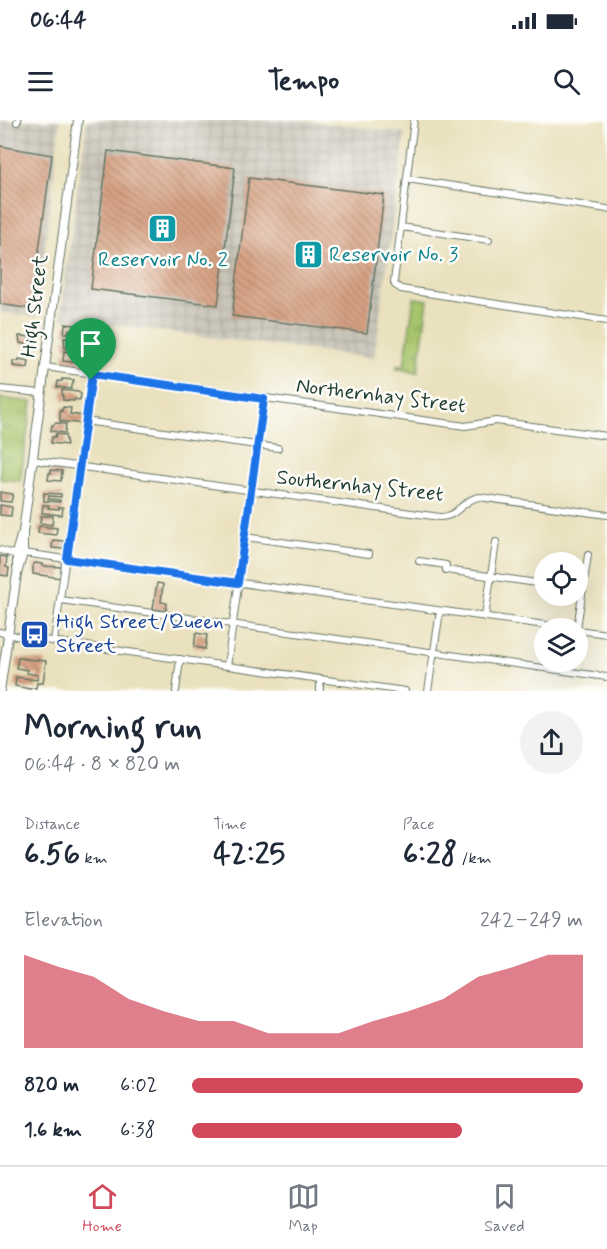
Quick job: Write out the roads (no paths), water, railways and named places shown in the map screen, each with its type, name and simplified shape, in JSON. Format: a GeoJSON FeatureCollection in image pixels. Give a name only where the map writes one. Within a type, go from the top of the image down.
{"type":"FeatureCollection","features":[{"type":"Feature","properties":{"kind":"main road","name":"High Street"},"geometry":{"type":"LineString","coordinates":[[0,691],[4,633],[17,574],[78,120]]}},
{"type":"Feature","properties":{"kind":"street"},"geometry":{"type":"LineString","coordinates":[[414,120],[395,285],[400,288],[607,321]]}},
{"type":"Feature","properties":{"kind":"street"},"geometry":{"type":"LineString","coordinates":[[407,179],[607,209]]}},
{"type":"Feature","properties":{"kind":"street"},"geometry":{"type":"LineString","coordinates":[[401,226],[489,240]]}},
{"type":"Feature","properties":{"kind":"street","name":"Northernhay Street"},"geometry":{"type":"LineString","coordinates":[[45,368],[465,426],[496,421],[607,436]]}},
{"type":"Feature","properties":{"kind":"street"},"geometry":{"type":"LineString","coordinates":[[54,641],[92,374]]}},
{"type":"Feature","properties":{"kind":"street"},"geometry":{"type":"LineString","coordinates":[[0,388],[42,393]]}},
{"type":"Feature","properties":{"kind":"street"},"geometry":{"type":"LineString","coordinates":[[227,666],[264,399]]}},
{"type":"Feature","properties":{"kind":"street"},"geometry":{"type":"LineString","coordinates":[[85,421],[278,448]]}},
{"type":"Feature","properties":{"kind":"street","name":"Southernhay Street"},"geometry":{"type":"LineString","coordinates":[[33,460],[440,517],[452,515],[468,501],[477,497],[607,515]]}},
{"type":"Feature","properties":{"kind":"street"},"geometry":{"type":"LineString","coordinates":[[244,537],[369,554]]}},
{"type":"Feature","properties":{"kind":"street"},"geometry":{"type":"LineString","coordinates":[[485,617],[496,542]]}},
{"type":"Feature","properties":{"kind":"street"},"geometry":{"type":"LineString","coordinates":[[0,550],[534,624]]}},
{"type":"Feature","properties":{"kind":"street"},"geometry":{"type":"LineString","coordinates":[[419,561],[446,565],[446,570],[534,582]]}},
{"type":"Feature","properties":{"kind":"street"},"geometry":{"type":"LineString","coordinates":[[61,600],[607,677]]}},
{"type":"Feature","properties":{"kind":"street"},"geometry":{"type":"LineString","coordinates":[[428,691],[440,611]]}},
{"type":"Feature","properties":{"kind":"street"},"geometry":{"type":"LineString","coordinates":[[588,631],[607,634]]}},
{"type":"Feature","properties":{"kind":"street"},"geometry":{"type":"LineString","coordinates":[[4,633],[405,691]]}},
{"type":"Feature","properties":{"kind":"street"},"geometry":{"type":"LineString","coordinates":[[176,691],[180,659]]}},
{"type":"Feature","properties":{"kind":"street"},"geometry":{"type":"LineString","coordinates":[[321,691],[323,679]]}},
{"type":"Feature","properties":{"kind":"place","name":"Reservoir No. 2"},"geometry":{"type":"Point","coordinates":[163,229]}},
{"type":"Feature","properties":{"kind":"place","name":"Reservoir No. 3"},"geometry":{"type":"Point","coordinates":[308,255]}},
{"type":"Feature","properties":{"kind":"place","name":"High Street/Queen Street"},"geometry":{"type":"Point","coordinates":[35,634]}}]}
